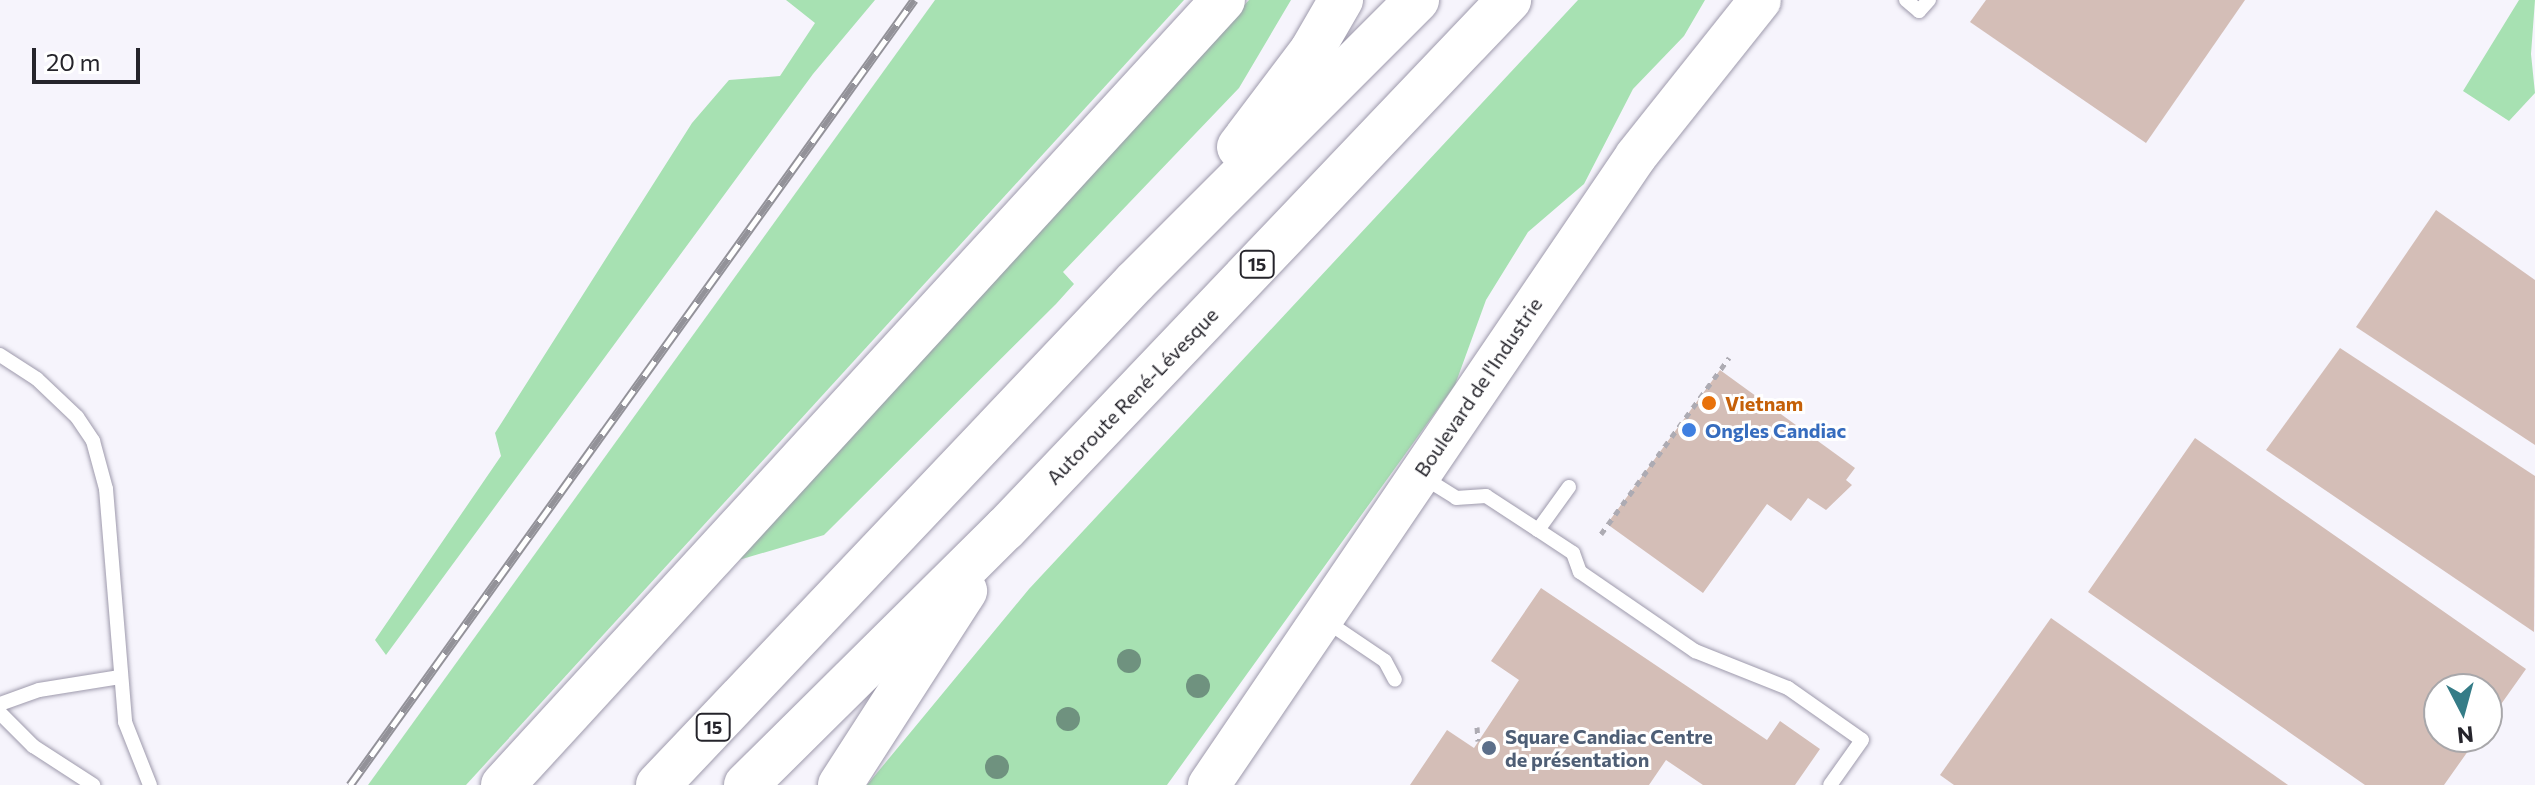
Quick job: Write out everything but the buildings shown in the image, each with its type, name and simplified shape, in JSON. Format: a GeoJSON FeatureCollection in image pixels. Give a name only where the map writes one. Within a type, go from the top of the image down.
{"type":"FeatureCollection","features":[{"type":"Feature","properties":{"kind":"main road"},"geometry":{"type":"LineString","coordinates":[[503,785],[1223,0]]}},
{"type":"Feature","properties":{"kind":"main road"},"geometry":{"type":"LineString","coordinates":[[1135,282],[1295,74],[1341,0]]}},
{"type":"Feature","properties":{"kind":"main road","name":"15"},"geometry":{"type":"LineString","coordinates":[[658,785],[1135,282],[1417,0]]}},
{"type":"Feature","properties":{"kind":"main road","name":"Autoroute René-Lévesque"},"geometry":{"type":"LineString","coordinates":[[746,785],[1005,529],[1509,0]]}},
{"type":"Feature","properties":{"kind":"main road"},"geometry":{"type":"LineString","coordinates":[[840,785],[1005,529]]}},
{"type":"Feature","properties":{"kind":"main road"},"geometry":{"type":"LineString","coordinates":[[629,785],[768,669]]}},
{"type":"Feature","properties":{"kind":"street","name":"Boulevard de l'Industrie"},"geometry":{"type":"LineString","coordinates":[[1209,785],[1664,116],[1760,0]]}},
{"type":"Feature","properties":{"kind":"lane"},"geometry":{"type":"LineString","coordinates":[[1906,0],[1919,11],[1929,0]]}},
{"type":"Feature","properties":{"kind":"lane"},"geometry":{"type":"LineString","coordinates":[[0,355],[37,379],[77,417],[93,441],[106,489],[125,722],[150,785]]}},
{"type":"Feature","properties":{"kind":"lane"},"geometry":{"type":"LineString","coordinates":[[1419,474],[1456,498],[1486,496],[1573,553],[1580,572],[1695,651],[1788,688],[1862,740],[1830,785]]}},
{"type":"Feature","properties":{"kind":"lane"},"geometry":{"type":"LineString","coordinates":[[1538,530],[1569,487]]}},
{"type":"Feature","properties":{"kind":"lane"},"geometry":{"type":"LineString","coordinates":[[1322,619],[1385,661],[1395,680]]}},
{"type":"Feature","properties":{"kind":"lane"},"geometry":{"type":"LineString","coordinates":[[0,704],[39,690],[120,677]]}},
{"type":"Feature","properties":{"kind":"lane"},"geometry":{"type":"LineString","coordinates":[[0,713],[33,746],[93,785]]}},
{"type":"Feature","properties":{"kind":"path"},"geometry":{"type":"LineString","coordinates":[[1601,534],[1729,358]]}},
{"type":"Feature","properties":{"kind":"path"},"geometry":{"type":"LineString","coordinates":[[1477,727],[1478,741]]}},
{"type":"Feature","properties":{"kind":"green space"},"geometry":{"type":"Polygon","coordinates":[[[786,0],[875,0],[813,74],[386,655],[375,640],[501,456],[495,433],[692,123],[729,80],[780,76],[815,23],[786,0]]]}},
{"type":"Feature","properties":{"kind":"green space"},"geometry":{"type":"Polygon","coordinates":[[[935,0],[1184,0],[466,785],[368,785],[935,0]]]}},
{"type":"Feature","properties":{"kind":"green space"},"geometry":{"type":"Polygon","coordinates":[[[1249,0],[1291,0],[1239,88],[1063,272],[1074,284],[1056,304],[824,535],[732,562],[1249,0]]]}},
{"type":"Feature","properties":{"kind":"green space"},"geometry":{"type":"Polygon","coordinates":[[[1578,0],[1705,0],[1684,36],[1633,89],[1584,184],[1528,232],[1486,300],[1455,385],[1167,785],[867,785],[1029,589],[1578,0]]]}},
{"type":"Feature","properties":{"kind":"green space"},"geometry":{"type":"Polygon","coordinates":[[[2519,0],[2535,0],[2531,54],[2535,93],[2509,121],[2463,91],[2519,0]]]}},
{"type":"Feature","properties":{"kind":"railway"},"geometry":{"type":"LineString","coordinates":[[350,785],[914,0]]}},
{"type":"Feature","properties":{"kind":"place","name":"Vietnam"},"geometry":{"type":"Point","coordinates":[1709,403]}},
{"type":"Feature","properties":{"kind":"place","name":"Ongles Candiac"},"geometry":{"type":"Point","coordinates":[1689,430]}},
{"type":"Feature","properties":{"kind":"place","name":"Square Candiac Centre de présentation"},"geometry":{"type":"Point","coordinates":[1489,748]}}]}
